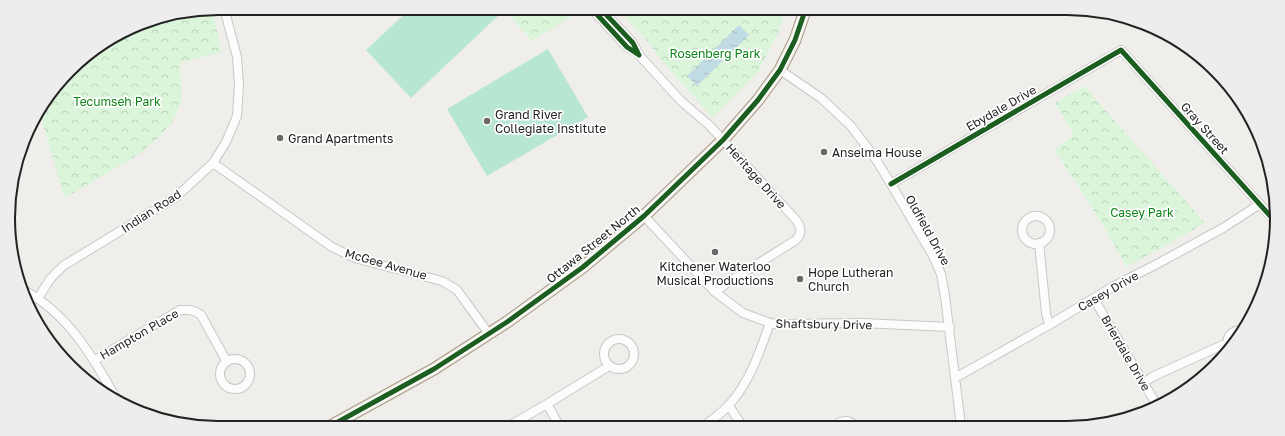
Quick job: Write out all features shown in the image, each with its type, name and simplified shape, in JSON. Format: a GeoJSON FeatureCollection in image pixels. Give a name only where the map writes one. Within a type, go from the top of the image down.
{"type":"FeatureCollection","features":[{"type":"Feature","properties":{"kind":"main road","name":"Ottawa Street North"},"geometry":{"type":"LineString","coordinates":[[340,421],[434,369],[489,334],[532,305],[644,216],[723,140],[749,111],[780,70],[795,40],[804,15]]}},
{"type":"Feature","properties":{"kind":"street","name":"Indian Road"},"geometry":{"type":"LineString","coordinates":[[38,298],[51,278],[63,266],[176,197],[213,163],[226,142],[237,116],[239,85],[237,57],[226,15]]}},
{"type":"Feature","properties":{"kind":"street","name":"Heritage Drive"},"geometry":{"type":"LineString","coordinates":[[597,15],[627,47],[639,55],[681,101],[709,125],[798,221],[801,231],[796,240],[715,292]]}},
{"type":"Feature","properties":{"kind":"street","name":"Heritage Drive"},"geometry":{"type":"LineString","coordinates":[[607,15],[633,43],[639,55]]}},
{"type":"Feature","properties":{"kind":"street","name":"Ebydale Drive"},"geometry":{"type":"LineString","coordinates":[[891,184],[1121,50]]}},
{"type":"Feature","properties":{"kind":"street","name":"Gray Street"},"geometry":{"type":"LineString","coordinates":[[1121,50],[1270,216]]}},
{"type":"Feature","properties":{"kind":"street","name":"Oldfield Drive"},"geometry":{"type":"LineString","coordinates":[[780,70],[821,98],[851,126],[875,158],[933,256],[941,274],[945,296],[960,421]]}},
{"type":"Feature","properties":{"kind":"street","name":"McGee Avenue"},"geometry":{"type":"LineString","coordinates":[[213,163],[332,247],[356,258],[442,280],[457,290],[489,334]]}},
{"type":"Feature","properties":{"kind":"street","name":"Casey Drive"},"geometry":{"type":"LineString","coordinates":[[955,378],[1094,299],[1114,286],[1223,228],[1260,204]]}},
{"type":"Feature","properties":{"kind":"street","name":"Shaftsbury Drive"},"geometry":{"type":"LineString","coordinates":[[644,216],[715,292],[744,313],[770,323],[788,325],[862,323],[950,327]]}},
{"type":"Feature","properties":{"kind":"street"},"geometry":{"type":"LineString","coordinates":[[1039,243],[1046,313],[1049,325]]}},
{"type":"Feature","properties":{"kind":"street"},"geometry":{"type":"LineString","coordinates":[[29,293],[38,298],[66,322],[95,360],[112,392]]}},
{"type":"Feature","properties":{"kind":"street","name":"Brierdale Drive"},"geometry":{"type":"LineString","coordinates":[[1094,299],[1154,401]]}},
{"type":"Feature","properties":{"kind":"street","name":"Hampton Place"},"geometry":{"type":"LineString","coordinates":[[95,360],[180,310],[189,309],[196,311],[201,315],[227,362]]}},
{"type":"Feature","properties":{"kind":"street"},"geometry":{"type":"LineString","coordinates":[[710,421],[729,406],[744,386],[770,323]]}},
{"type":"Feature","properties":{"kind":"street"},"geometry":{"type":"LineString","coordinates":[[1227,343],[1227,338],[1233,331],[1236,331]]}},
{"type":"Feature","properties":{"kind":"street"},"geometry":{"type":"LineString","coordinates":[[1143,383],[1161,373],[1224,347]]}},
{"type":"Feature","properties":{"kind":"street"},"geometry":{"type":"LineString","coordinates":[[517,421],[609,366]]}},
{"type":"Feature","properties":{"kind":"street"},"geometry":{"type":"LineString","coordinates":[[546,404],[556,421]]}},
{"type":"Feature","properties":{"kind":"street"},"geometry":{"type":"LineString","coordinates":[[729,406],[739,421]]}},
{"type":"Feature","properties":{"kind":"green space","name":"Tecumseh Park"},"geometry":{"type":"Polygon","coordinates":[[[213,15],[222,52],[180,63],[182,99],[172,123],[156,140],[139,154],[65,198],[41,118],[65,84],[84,65],[105,49],[140,30],[178,19],[213,15]]]}},
{"type":"Feature","properties":{"kind":"green space"},"geometry":{"type":"Polygon","coordinates":[[[404,15],[498,16],[411,98],[366,50],[404,15]]]}},
{"type":"Feature","properties":{"kind":"green space"},"geometry":{"type":"Polygon","coordinates":[[[508,15],[574,15],[532,41],[508,15]]]}},
{"type":"Feature","properties":{"kind":"green space","name":"Rosenberg Park"},"geometry":{"type":"Polygon","coordinates":[[[623,15],[784,15],[778,33],[757,74],[712,117],[662,61],[645,38],[623,15]]]}},
{"type":"Feature","properties":{"kind":"green space"},"geometry":{"type":"Polygon","coordinates":[[[548,49],[588,117],[487,176],[447,109],[548,49]]]}},
{"type":"Feature","properties":{"kind":"green space","name":"Casey Park"},"geometry":{"type":"Polygon","coordinates":[[[1084,86],[1205,223],[1126,267],[1092,207],[1054,150],[1074,135],[1055,103],[1084,86]]]}},
{"type":"Feature","properties":{"kind":"water"},"geometry":{"type":"Polygon","coordinates":[[[739,25],[749,35],[697,86],[687,76],[739,25]]]}},
{"type":"Feature","properties":{"kind":"cycle path"},"geometry":{"type":"LineString","coordinates":[[597,15],[627,47],[639,55]]}},
{"type":"Feature","properties":{"kind":"cycle path"},"geometry":{"type":"LineString","coordinates":[[607,15],[633,43],[638,53]]}},
{"type":"Feature","properties":{"kind":"cycle path"},"geometry":{"type":"LineString","coordinates":[[340,421],[434,369],[507,322],[583,267],[644,216],[723,140],[758,100],[780,70],[795,40],[804,15]]}},
{"type":"Feature","properties":{"kind":"cycle path"},"geometry":{"type":"LineString","coordinates":[[891,184],[1121,50],[1270,216]]}},
{"type":"Feature","properties":{"kind":"place","name":"Grand River Collegiate Institute"},"geometry":{"type":"Point","coordinates":[487,121]}},
{"type":"Feature","properties":{"kind":"place","name":"Grand Apartments"},"geometry":{"type":"Point","coordinates":[280,138]}},
{"type":"Feature","properties":{"kind":"place","name":"Anselma House"},"geometry":{"type":"Point","coordinates":[824,152]}},
{"type":"Feature","properties":{"kind":"place","name":"Kitchener Waterloo Musical Productions"},"geometry":{"type":"Point","coordinates":[715,252]}},
{"type":"Feature","properties":{"kind":"place","name":"Hope Lutheran Church"},"geometry":{"type":"Point","coordinates":[800,279]}}]}
